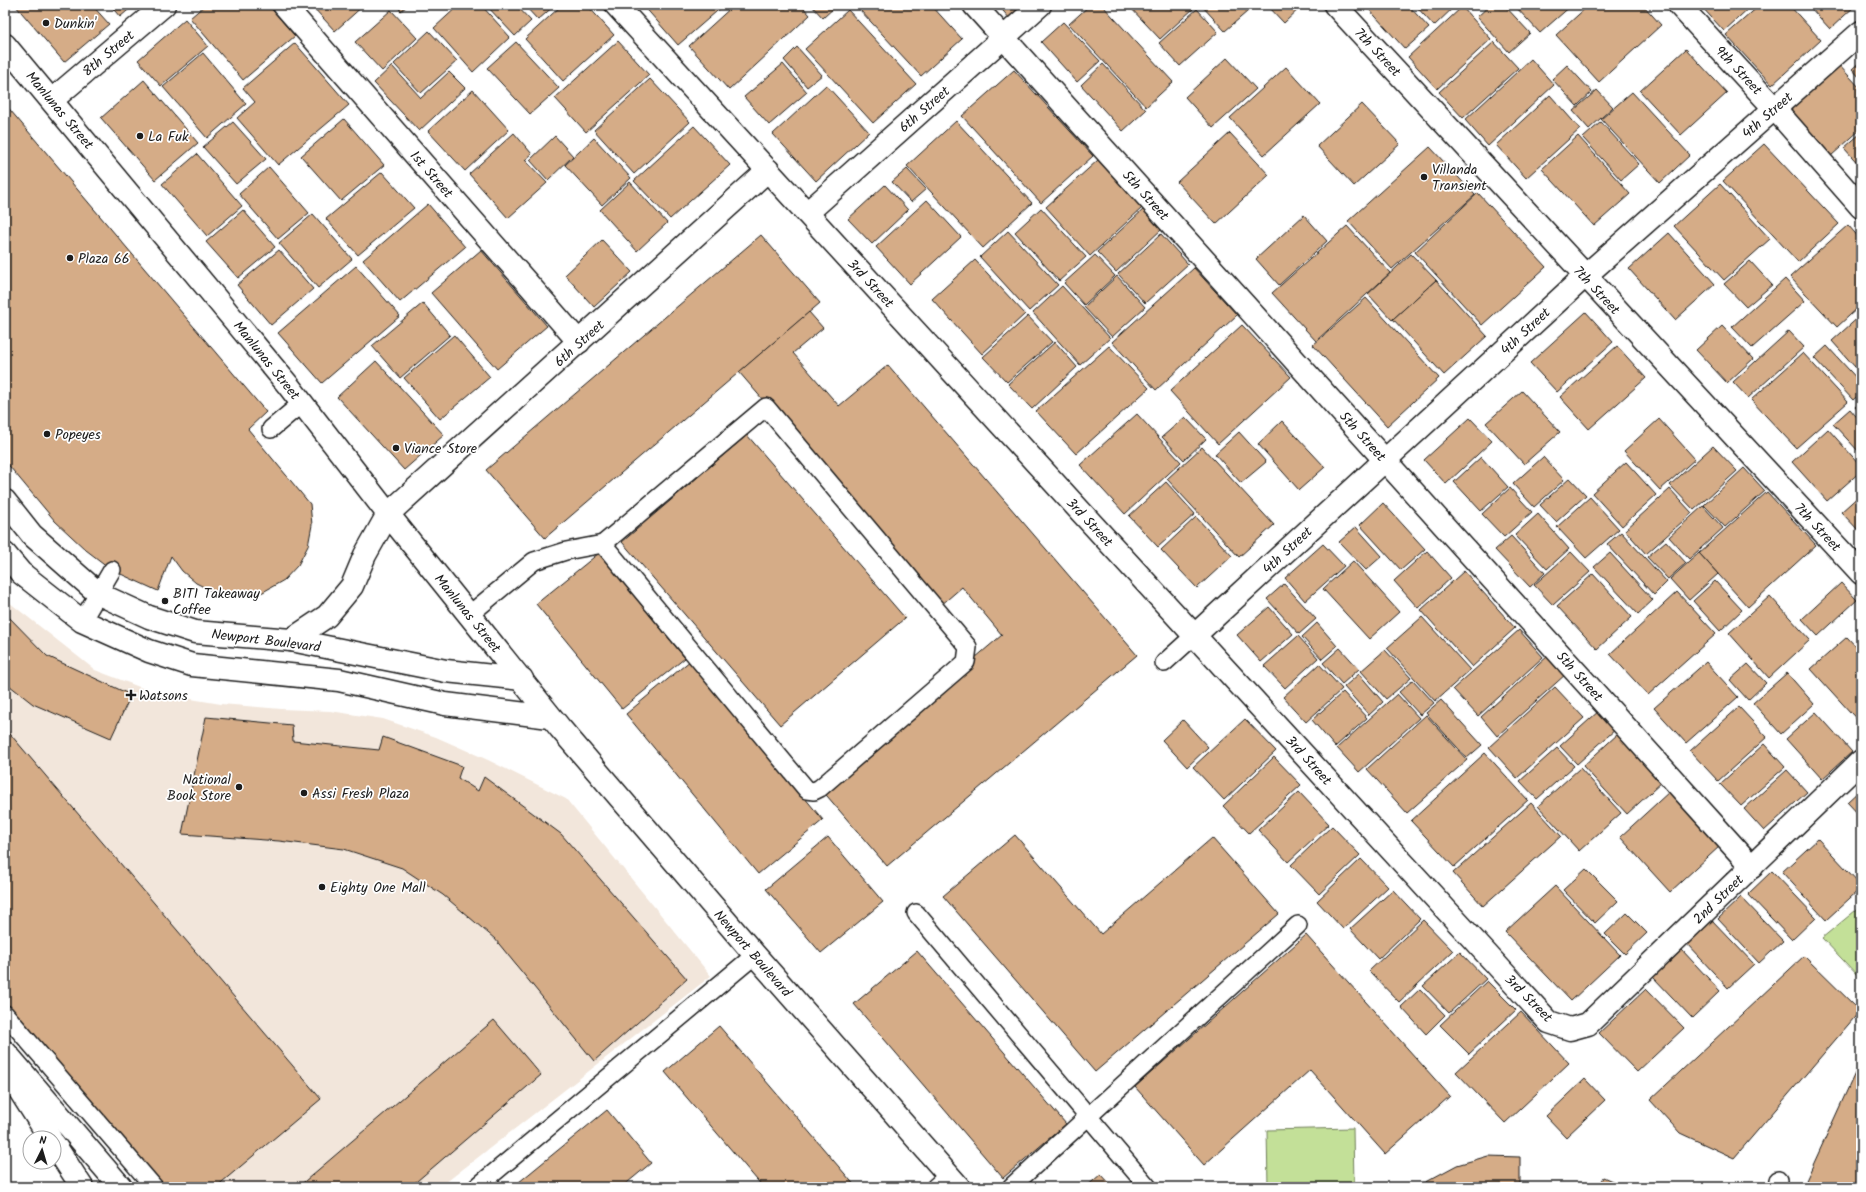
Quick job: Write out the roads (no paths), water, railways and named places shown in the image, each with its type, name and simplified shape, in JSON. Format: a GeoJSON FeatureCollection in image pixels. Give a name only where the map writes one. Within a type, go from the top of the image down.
{"type":"FeatureCollection","features":[{"type":"Feature","properties":{"kind":"main road","name":"8th Street"},"geometry":{"type":"LineString","coordinates":[[52,100],[164,5]]}},
{"type":"Feature","properties":{"kind":"main road","name":"1st Street"},"geometry":{"type":"LineString","coordinates":[[284,5],[579,342]]}},
{"type":"Feature","properties":{"kind":"main road","name":"3rd Street"},"geometry":{"type":"LineString","coordinates":[[616,5],[1549,1022],[1570,1030]]}},
{"type":"Feature","properties":{"kind":"main road","name":"5th Street"},"geometry":{"type":"LineString","coordinates":[[974,5],[1752,867]]}},
{"type":"Feature","properties":{"kind":"main road","name":"6th Street"},"geometry":{"type":"LineString","coordinates":[[807,213],[1040,5]]}},
{"type":"Feature","properties":{"kind":"main road","name":"7th Street"},"geometry":{"type":"LineString","coordinates":[[1335,5],[1584,276],[1861,573]]}},
{"type":"Feature","properties":{"kind":"main road","name":"9th Street"},"geometry":{"type":"LineString","coordinates":[[1679,5],[1775,109],[1861,207]]}},
{"type":"Feature","properties":{"kind":"main road","name":"4th Street"},"geometry":{"type":"LineString","coordinates":[[1194,635],[1584,276],[1861,32]]}},
{"type":"Feature","properties":{"kind":"main road","name":"Manlunas Street"},"geometry":{"type":"LineString","coordinates":[[5,45],[302,403],[388,514],[522,679]]}},
{"type":"Feature","properties":{"kind":"main road","name":"6th Street"},"geometry":{"type":"LineString","coordinates":[[291,640],[327,616],[352,586],[365,555],[388,514],[768,170]]}},
{"type":"Feature","properties":{"kind":"main road","name":"Newport Boulevard"},"geometry":{"type":"LineString","coordinates":[[5,501],[32,535],[99,594],[149,617],[195,632],[291,640],[446,671],[522,679],[550,717],[755,955],[947,1183]]}},
{"type":"Feature","properties":{"kind":"main road"},"geometry":{"type":"LineString","coordinates":[[5,554],[21,573],[82,621],[149,651],[192,665],[339,680],[445,704],[550,717]]}},
{"type":"Feature","properties":{"kind":"main road","name":"2nd Street"},"geometry":{"type":"LineString","coordinates":[[1570,1030],[1588,1024],[1861,761]]}},
{"type":"Feature","properties":{"kind":"main road"},"geometry":{"type":"LineString","coordinates":[[5,1052],[121,1187]]}},
{"type":"Feature","properties":{"kind":"main road"},"geometry":{"type":"LineString","coordinates":[[5,1074],[20,1091],[45,1130]]}},
{"type":"Feature","properties":{"kind":"main road"},"geometry":{"type":"LineString","coordinates":[[62,1156],[82,1187]]}},
{"type":"Feature","properties":{"kind":"lane"},"geometry":{"type":"LineString","coordinates":[[271,428],[302,403]]}},
{"type":"Feature","properties":{"kind":"lane"},"geometry":{"type":"LineString","coordinates":[[470,615],[534,561],[566,550],[603,544],[766,407],[968,647],[966,662],[820,788],[814,791],[808,790],[603,544]]}},
{"type":"Feature","properties":{"kind":"lane"},"geometry":{"type":"LineString","coordinates":[[82,621],[112,570]]}},
{"type":"Feature","properties":{"kind":"lane"},"geometry":{"type":"LineString","coordinates":[[1164,663],[1194,635]]}},
{"type":"Feature","properties":{"kind":"lane"},"geometry":{"type":"LineString","coordinates":[[916,913],[1148,1187]]}},
{"type":"Feature","properties":{"kind":"lane"},"geometry":{"type":"LineString","coordinates":[[1011,1187],[1298,925]]}},
{"type":"Feature","properties":{"kind":"lane"},"geometry":{"type":"LineString","coordinates":[[477,1187],[755,955]]}},
{"type":"Feature","properties":{"kind":"lane"},"geometry":{"type":"LineString","coordinates":[[5,1014],[154,1187]]}},
{"type":"Feature","properties":{"kind":"place","name":"Dunkin'"},"geometry":{"type":"Point","coordinates":[46,23]}},
{"type":"Feature","properties":{"kind":"place","name":"La Fuk"},"geometry":{"type":"Point","coordinates":[140,136]}},
{"type":"Feature","properties":{"kind":"place","name":"Villanda Transient"},"geometry":{"type":"Point","coordinates":[1424,177]}},
{"type":"Feature","properties":{"kind":"place","name":"Plaza 66"},"geometry":{"type":"Point","coordinates":[70,258]}},
{"type":"Feature","properties":{"kind":"place","name":"Popeyes"},"geometry":{"type":"Point","coordinates":[47,434]}},
{"type":"Feature","properties":{"kind":"place","name":"Viance Store"},"geometry":{"type":"Point","coordinates":[396,448]}},
{"type":"Feature","properties":{"kind":"place","name":"B1T1 Takeaway Coffee"},"geometry":{"type":"Point","coordinates":[165,601]}},
{"type":"Feature","properties":{"kind":"place","name":"Watsons"},"geometry":{"type":"Point","coordinates":[131,695]}},
{"type":"Feature","properties":{"kind":"place","name":"National Book Store"},"geometry":{"type":"Point","coordinates":[239,787]}},
{"type":"Feature","properties":{"kind":"place","name":"Assi Fresh Plaza"},"geometry":{"type":"Point","coordinates":[304,793]}},
{"type":"Feature","properties":{"kind":"place","name":"Eighty One Mall"},"geometry":{"type":"Point","coordinates":[322,887]}}]}
